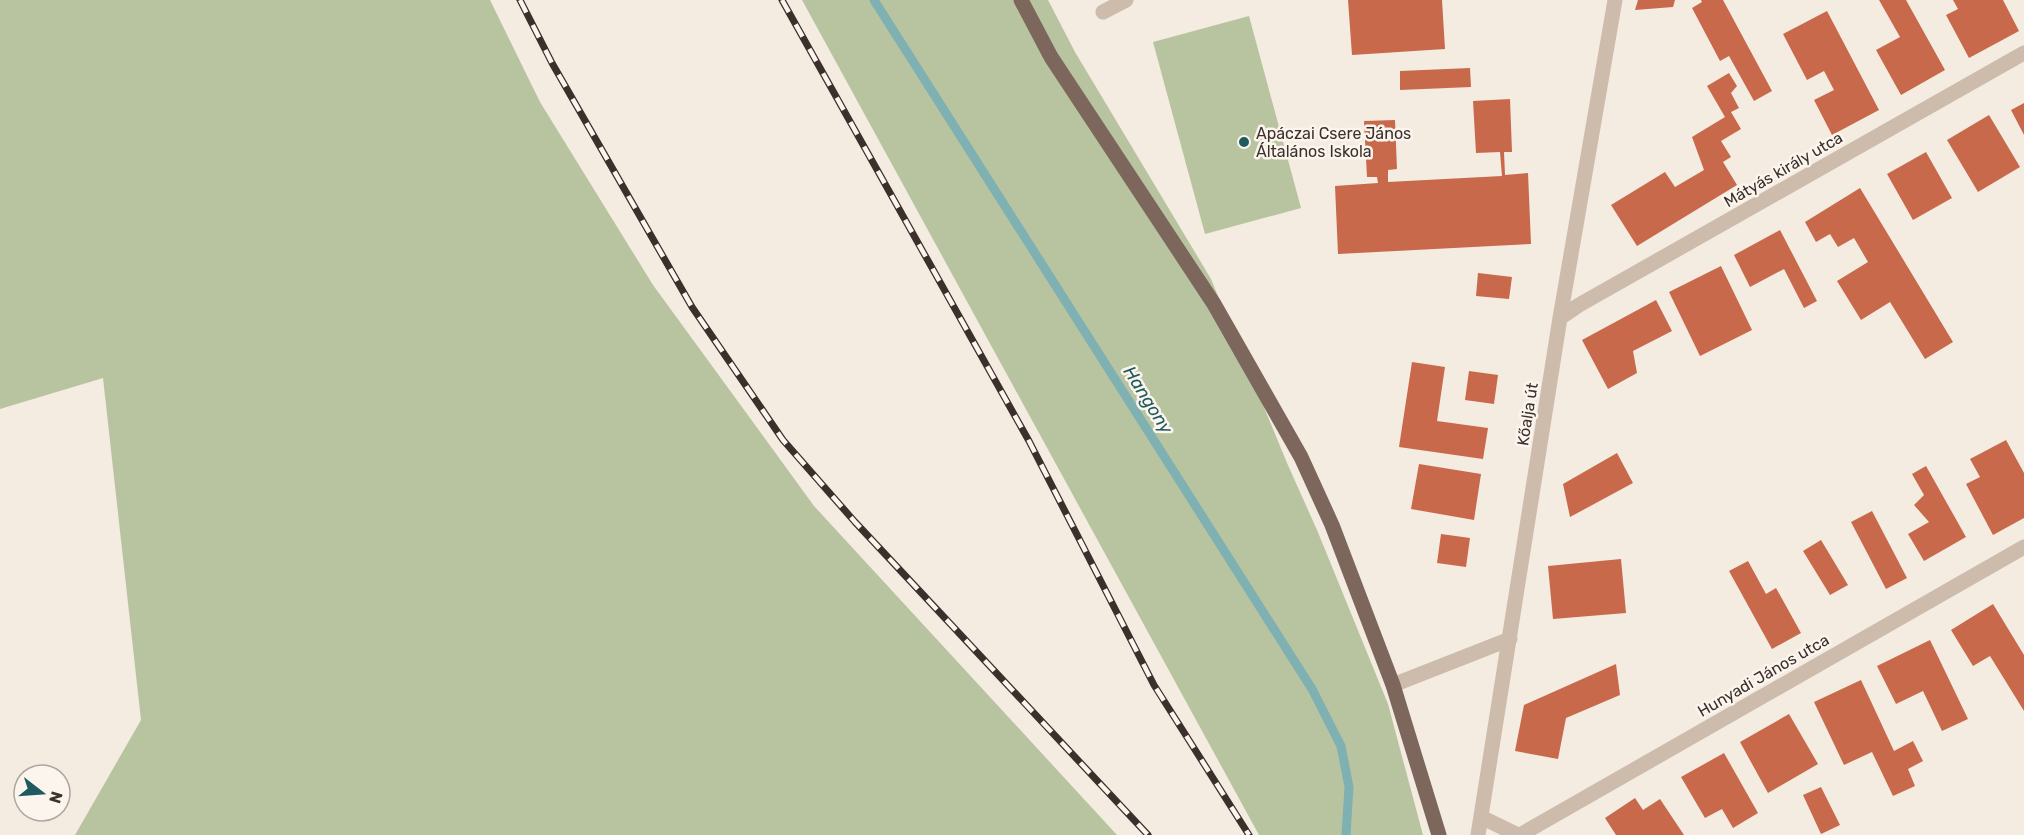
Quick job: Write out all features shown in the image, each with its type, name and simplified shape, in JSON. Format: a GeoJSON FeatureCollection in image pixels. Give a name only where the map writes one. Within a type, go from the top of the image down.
{"type":"FeatureCollection","features":[{"type":"Feature","properties":{"kind":"main road"},"geometry":{"type":"LineString","coordinates":[[1021,0],[1051,57],[1214,304],[1301,458],[1332,525],[1394,686],[1439,835]]}},
{"type":"Feature","properties":{"kind":"street"},"geometry":{"type":"LineString","coordinates":[[1103,12],[1126,0]]}},
{"type":"Feature","properties":{"kind":"street","name":"Kőalja út"},"geometry":{"type":"LineString","coordinates":[[1478,835],[1560,318],[1616,0]]}},
{"type":"Feature","properties":{"kind":"street","name":"Mátyás király utca"},"geometry":{"type":"LineString","coordinates":[[1560,318],[2024,53]]}},
{"type":"Feature","properties":{"kind":"street","name":"Hunyadi János utca"},"geometry":{"type":"LineString","coordinates":[[1480,818],[1519,835],[2024,547]]}},
{"type":"Feature","properties":{"kind":"street"},"geometry":{"type":"LineString","coordinates":[[1394,686],[1510,639]]}},
{"type":"Feature","properties":{"kind":"green space"},"geometry":{"type":"Polygon","coordinates":[[[0,0],[490,0],[540,102],[653,285],[814,506],[1117,835],[75,835],[141,720],[103,378],[0,409],[0,0]]]}},
{"type":"Feature","properties":{"kind":"green space"},"geometry":{"type":"Polygon","coordinates":[[[802,0],[1048,0],[1075,52],[1211,279],[1388,704],[1423,835],[1259,835],[802,0]]]}},
{"type":"Feature","properties":{"kind":"green space"},"geometry":{"type":"Polygon","coordinates":[[[1249,16],[1301,208],[1205,234],[1153,42],[1249,16]]]}},
{"type":"Feature","properties":{"kind":"building"},"geometry":{"type":"Polygon","coordinates":[[[1348,0],[1442,0],[1445,49],[1352,55],[1348,0]]]}},
{"type":"Feature","properties":{"kind":"building"},"geometry":{"type":"Polygon","coordinates":[[[1638,0],[1675,0],[1673,7],[1635,10],[1638,0]]]}},
{"type":"Feature","properties":{"kind":"building"},"geometry":{"type":"Polygon","coordinates":[[[1701,0],[1723,0],[1772,91],[1754,101],[1729,56],[1720,61],[1692,8],[1702,2],[1701,0]]]}},
{"type":"Feature","properties":{"kind":"building"},"geometry":{"type":"Polygon","coordinates":[[[1879,0],[1906,0],[1945,70],[1901,95],[1876,50],[1900,37],[1879,0]]]}},
{"type":"Feature","properties":{"kind":"building"},"geometry":{"type":"Polygon","coordinates":[[[1953,0],[2003,0],[2019,31],[1969,58],[1946,15],[1958,9],[1953,0]]]}},
{"type":"Feature","properties":{"kind":"building"},"geometry":{"type":"Polygon","coordinates":[[[1827,11],[1879,110],[1832,135],[1814,100],[1834,90],[1824,71],[1807,80],[1783,34],[1827,11]]]}},
{"type":"Feature","properties":{"kind":"building"},"geometry":{"type":"Polygon","coordinates":[[[1470,68],[1471,87],[1400,90],[1400,71],[1470,68]]]}},
{"type":"Feature","properties":{"kind":"building"},"geometry":{"type":"Polygon","coordinates":[[[1729,73],[1737,86],[1731,93],[1739,108],[1731,112],[1741,129],[1721,141],[1731,157],[1723,162],[1737,185],[1637,246],[1611,205],[1665,172],[1675,187],[1704,170],[1692,137],[1725,117],[1707,86],[1729,73]]]}},
{"type":"Feature","properties":{"kind":"building"},"geometry":{"type":"Polygon","coordinates":[[[1510,99],[1512,152],[1504,152],[1505,175],[1528,173],[1531,244],[1338,254],[1335,186],[1378,183],[1377,177],[1367,177],[1364,121],[1395,120],[1397,169],[1388,170],[1388,182],[1502,176],[1500,152],[1476,153],[1473,101],[1510,99]]]}},
{"type":"Feature","properties":{"kind":"building"},"geometry":{"type":"Polygon","coordinates":[[[2024,103],[2024,135],[2011,110],[2024,103]]]}},
{"type":"Feature","properties":{"kind":"building"},"geometry":{"type":"Polygon","coordinates":[[[1989,115],[2020,167],[1978,192],[1947,140],[1989,115]]]}},
{"type":"Feature","properties":{"kind":"building"},"geometry":{"type":"Polygon","coordinates":[[[1926,152],[1952,198],[1913,220],[1887,174],[1926,152]]]}},
{"type":"Feature","properties":{"kind":"building"},"geometry":{"type":"Polygon","coordinates":[[[1860,188],[1953,342],[1925,359],[1890,302],[1861,320],[1837,281],[1868,262],[1854,238],[1838,247],[1830,234],[1816,242],[1805,222],[1860,188]]]}},
{"type":"Feature","properties":{"kind":"building"},"geometry":{"type":"Polygon","coordinates":[[[1780,230],[1817,301],[1804,308],[1784,269],[1750,287],[1734,255],[1780,230]]]}},
{"type":"Feature","properties":{"kind":"building"},"geometry":{"type":"Polygon","coordinates":[[[1721,266],[1752,330],[1700,356],[1669,292],[1721,266]]]}},
{"type":"Feature","properties":{"kind":"building"},"geometry":{"type":"Polygon","coordinates":[[[1478,273],[1512,277],[1509,299],[1476,296],[1478,273]]]}},
{"type":"Feature","properties":{"kind":"building"},"geometry":{"type":"Polygon","coordinates":[[[1656,300],[1672,331],[1633,351],[1637,373],[1608,389],[1582,340],[1656,300]]]}},
{"type":"Feature","properties":{"kind":"building"},"geometry":{"type":"Polygon","coordinates":[[[1412,362],[1445,367],[1437,421],[1488,428],[1483,459],[1399,447],[1412,362]]]}},
{"type":"Feature","properties":{"kind":"building"},"geometry":{"type":"Polygon","coordinates":[[[1469,371],[1498,375],[1494,404],[1465,400],[1469,371]]]}},
{"type":"Feature","properties":{"kind":"building"},"geometry":{"type":"Polygon","coordinates":[[[2006,440],[2024,473],[2024,518],[1993,535],[1966,484],[1980,477],[1970,459],[2006,440]]]}},
{"type":"Feature","properties":{"kind":"building"},"geometry":{"type":"Polygon","coordinates":[[[1617,453],[1633,483],[1570,517],[1563,484],[1617,453]]]}},
{"type":"Feature","properties":{"kind":"building"},"geometry":{"type":"Polygon","coordinates":[[[1419,464],[1481,474],[1474,520],[1411,509],[1419,464]]]}},
{"type":"Feature","properties":{"kind":"building"},"geometry":{"type":"Polygon","coordinates":[[[1926,466],[1966,537],[1924,561],[1908,534],[1929,522],[1914,505],[1924,495],[1912,474],[1926,466]]]}},
{"type":"Feature","properties":{"kind":"building"},"geometry":{"type":"Polygon","coordinates":[[[1872,511],[1907,578],[1886,589],[1851,522],[1872,511]]]}},
{"type":"Feature","properties":{"kind":"building"},"geometry":{"type":"Polygon","coordinates":[[[1441,534],[1470,538],[1466,567],[1437,563],[1441,534]]]}},
{"type":"Feature","properties":{"kind":"building"},"geometry":{"type":"Polygon","coordinates":[[[1821,540],[1848,585],[1830,595],[1803,551],[1821,540]]]}},
{"type":"Feature","properties":{"kind":"building"},"geometry":{"type":"Polygon","coordinates":[[[1621,559],[1626,613],[1553,619],[1548,566],[1621,559]]]}},
{"type":"Feature","properties":{"kind":"building"},"geometry":{"type":"Polygon","coordinates":[[[1748,561],[1766,594],[1776,588],[1801,633],[1772,649],[1729,571],[1748,561]]]}},
{"type":"Feature","properties":{"kind":"building"},"geometry":{"type":"Polygon","coordinates":[[[1993,604],[2024,655],[2024,711],[1990,656],[1973,666],[1951,630],[1993,604]]]}},
{"type":"Feature","properties":{"kind":"building"},"geometry":{"type":"Polygon","coordinates":[[[1930,640],[1968,719],[1942,731],[1923,691],[1896,704],[1877,666],[1930,640]]]}},
{"type":"Feature","properties":{"kind":"building"},"geometry":{"type":"Polygon","coordinates":[[[1616,664],[1620,695],[1566,718],[1558,759],[1515,751],[1524,705],[1616,664]]]}},
{"type":"Feature","properties":{"kind":"building"},"geometry":{"type":"Polygon","coordinates":[[[1861,680],[1894,751],[1913,741],[1923,761],[1908,769],[1915,786],[1893,796],[1872,752],[1844,765],[1814,702],[1861,680]]]}},
{"type":"Feature","properties":{"kind":"building"},"geometry":{"type":"Polygon","coordinates":[[[1789,714],[1818,764],[1768,793],[1740,742],[1789,714]]]}},
{"type":"Feature","properties":{"kind":"building"},"geometry":{"type":"Polygon","coordinates":[[[1724,753],[1758,813],[1733,828],[1722,809],[1705,818],[1681,777],[1724,753]]]}},
{"type":"Feature","properties":{"kind":"building"},"geometry":{"type":"Polygon","coordinates":[[[1821,787],[1840,825],[1821,834],[1803,795],[1821,787]]]}},
{"type":"Feature","properties":{"kind":"building"},"geometry":{"type":"Polygon","coordinates":[[[1635,798],[1643,810],[1660,799],[1684,835],[1616,835],[1605,818],[1635,798]]]}},
{"type":"Feature","properties":{"kind":"waterway","name":"Hangony"},"geometry":{"type":"LineString","coordinates":[[874,0],[1312,689],[1341,746],[1349,787],[1346,835]]}},
{"type":"Feature","properties":{"kind":"railway"},"geometry":{"type":"LineString","coordinates":[[520,0],[552,63],[692,307],[783,440],[855,522],[1148,835]]}},
{"type":"Feature","properties":{"kind":"railway"},"geometry":{"type":"LineString","coordinates":[[782,0],[1029,441],[1154,685],[1249,835]]}},
{"type":"Feature","properties":{"kind":"place","name":"Apáczai Csere János Általános Iskola"},"geometry":{"type":"Point","coordinates":[1244,142]}}]}
